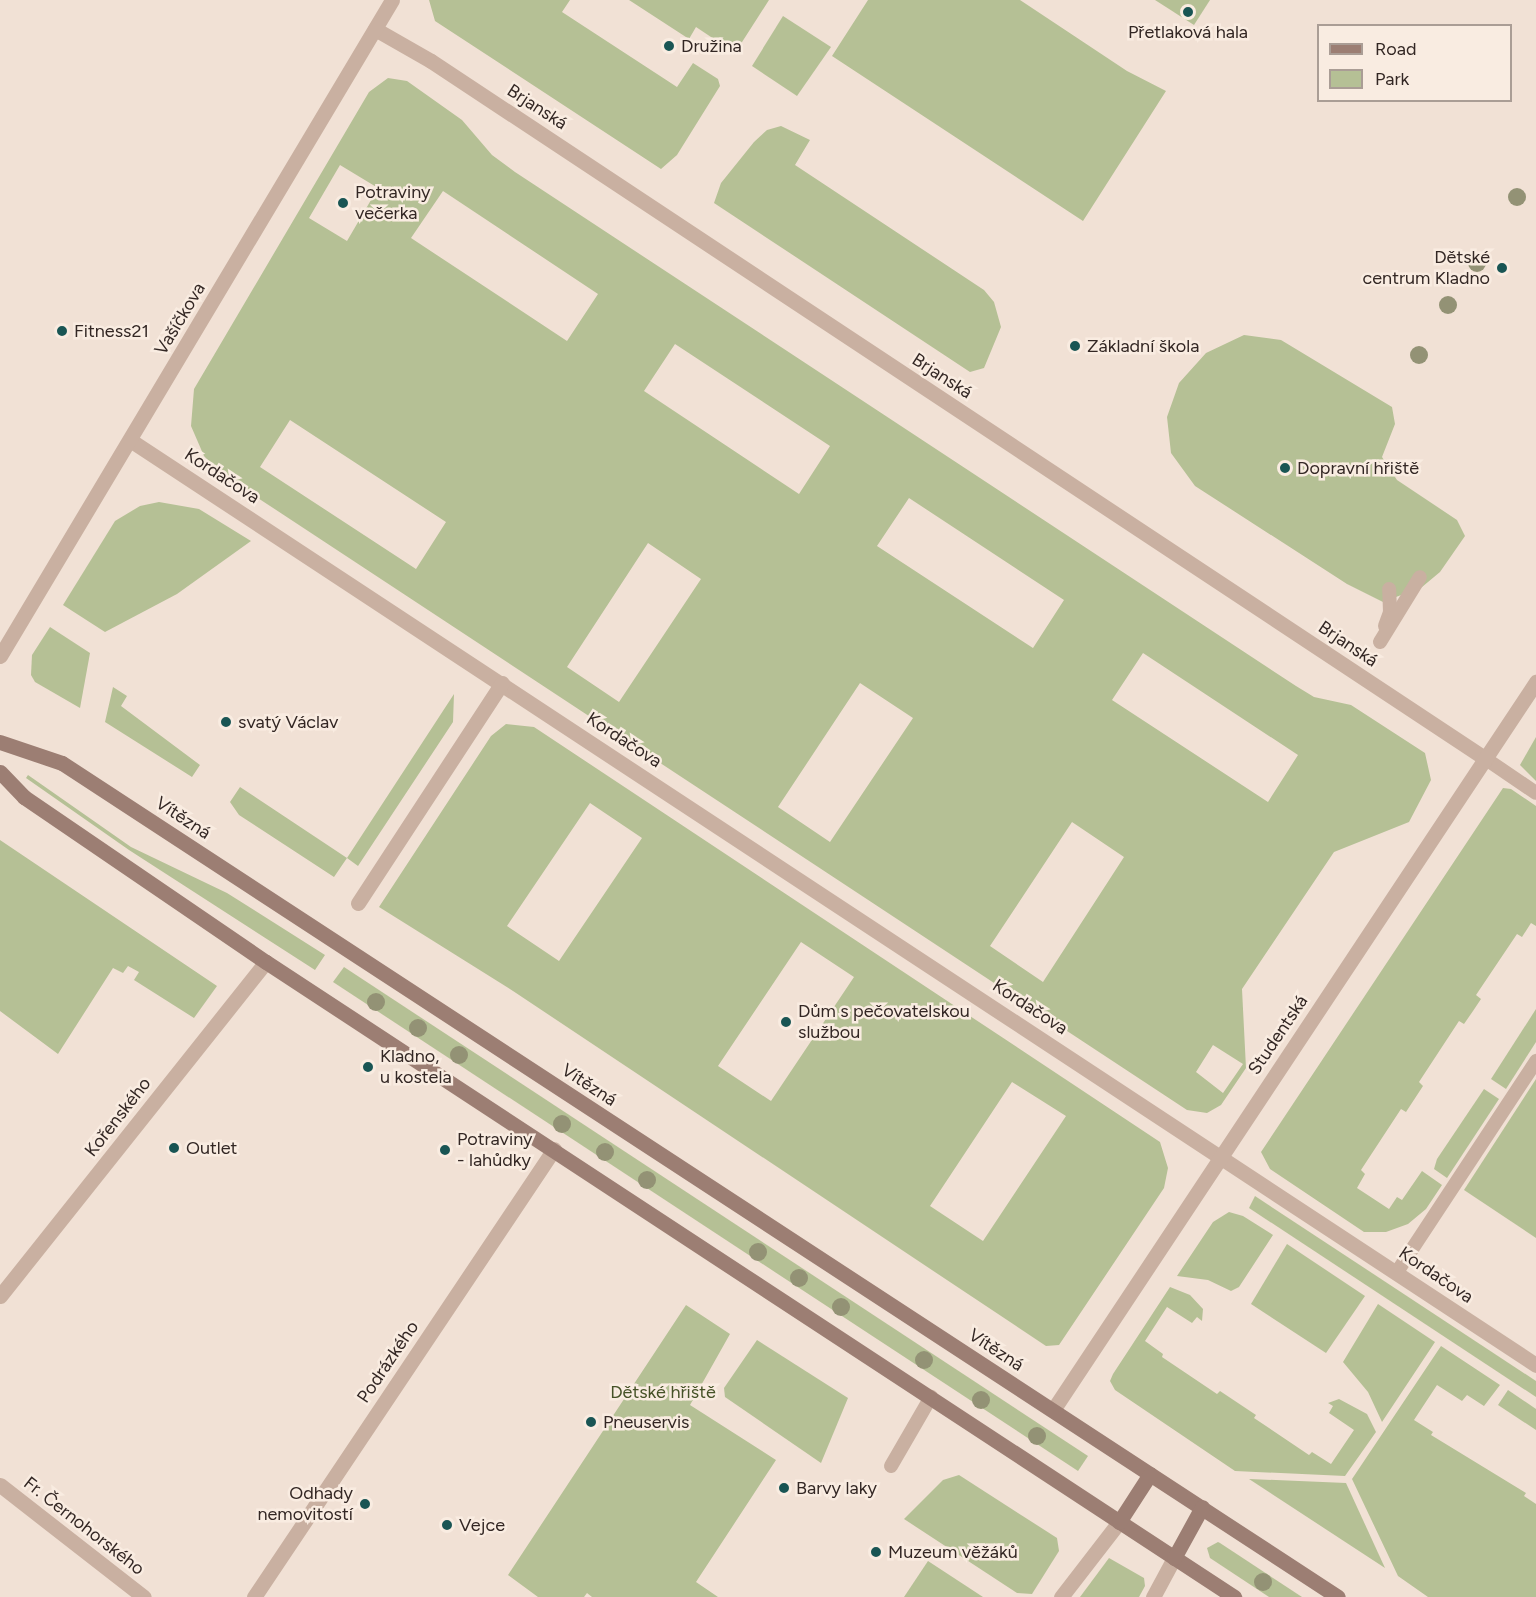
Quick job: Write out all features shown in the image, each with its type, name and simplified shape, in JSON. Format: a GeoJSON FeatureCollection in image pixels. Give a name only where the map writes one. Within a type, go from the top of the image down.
{"type":"FeatureCollection","features":[{"type":"Feature","properties":{"kind":"main road","name":"Vítězná"},"geometry":{"type":"LineString","coordinates":[[0,742],[62,763],[1338,1597]]}},
{"type":"Feature","properties":{"kind":"main road"},"geometry":{"type":"LineString","coordinates":[[0,772],[24,796],[266,962],[1234,1597]]}},
{"type":"Feature","properties":{"kind":"main road"},"geometry":{"type":"LineString","coordinates":[[1119,1522],[1150,1474]]}},
{"type":"Feature","properties":{"kind":"main road"},"geometry":{"type":"LineString","coordinates":[[1174,1558],[1202,1507]]}},
{"type":"Feature","properties":{"kind":"street","name":"Vašíčkova"},"geometry":{"type":"LineString","coordinates":[[0,656],[392,0]]}},
{"type":"Feature","properties":{"kind":"street","name":"Brjanská"},"geometry":{"type":"LineString","coordinates":[[375,29],[431,61],[1486,759]]}},
{"type":"Feature","properties":{"kind":"street","name":"Kordačova"},"geometry":{"type":"LineString","coordinates":[[130,440],[1536,1365]]}},
{"type":"Feature","properties":{"kind":"street","name":"Studentská"},"geometry":{"type":"LineString","coordinates":[[1053,1410],[1536,682]]}},
{"type":"Feature","properties":{"kind":"street"},"geometry":{"type":"LineString","coordinates":[[358,903],[502,683]]}},
{"type":"Feature","properties":{"kind":"street","name":"Kořenského"},"geometry":{"type":"LineString","coordinates":[[0,1296],[266,962]]}},
{"type":"Feature","properties":{"kind":"street","name":"Podrázkého"},"geometry":{"type":"LineString","coordinates":[[254,1597],[554,1149]]}},
{"type":"Feature","properties":{"kind":"street","name":"Fr. Černohorského"},"geometry":{"type":"LineString","coordinates":[[0,1485],[144,1597]]}},
{"type":"Feature","properties":{"kind":"street"},"geometry":{"type":"LineString","coordinates":[[1061,1597],[1119,1522]]}},
{"type":"Feature","properties":{"kind":"street"},"geometry":{"type":"LineString","coordinates":[[1153,1597],[1174,1558]]}},
{"type":"Feature","properties":{"kind":"lane"},"geometry":{"type":"LineString","coordinates":[[1389,589],[1390,612],[1380,642],[1420,577]]}},
{"type":"Feature","properties":{"kind":"lane"},"geometry":{"type":"LineString","coordinates":[[1486,759],[1536,793]]}},
{"type":"Feature","properties":{"kind":"lane"},"geometry":{"type":"LineString","coordinates":[[1397,1272],[1536,1061]]}},
{"type":"Feature","properties":{"kind":"lane"},"geometry":{"type":"LineString","coordinates":[[891,1466],[931,1397]]}},
{"type":"Feature","properties":{"kind":"green space"},"geometry":{"type":"Polygon","coordinates":[[[429,0],[570,0],[562,12],[677,87],[693,63],[718,79],[720,86],[677,155],[661,169],[435,21],[429,0]]]}},
{"type":"Feature","properties":{"kind":"green space"},"geometry":{"type":"Polygon","coordinates":[[[629,0],[769,0],[735,53],[696,27],[689,39],[629,0]]]}},
{"type":"Feature","properties":{"kind":"green space"},"geometry":{"type":"Polygon","coordinates":[[[868,0],[1020,0],[1127,71],[1166,91],[1083,221],[832,56],[868,0]]]}},
{"type":"Feature","properties":{"kind":"green space","name":"Přetlaková hala"},"geometry":{"type":"Polygon","coordinates":[[[1155,0],[1210,0],[1194,25],[1155,0]]]}},
{"type":"Feature","properties":{"kind":"green space"},"geometry":{"type":"Polygon","coordinates":[[[783,16],[831,47],[797,96],[752,66],[783,16]]]}},
{"type":"Feature","properties":{"kind":"green space"},"geometry":{"type":"Polygon","coordinates":[[[388,78],[407,81],[462,120],[492,155],[515,172],[1296,686],[1314,697],[1351,705],[1425,753],[1431,780],[1409,822],[1334,852],[1242,989],[1246,1068],[1221,1105],[1207,1113],[1187,1110],[220,473],[204,456],[191,426],[194,389],[369,92],[388,78]],[[340,165],[309,218],[347,241],[378,188],[340,165]],[[443,191],[411,238],[567,341],[598,294],[443,191]],[[675,344],[644,391],[799,494],[830,446],[675,344]],[[290,420],[260,467],[416,569],[446,522],[290,420]],[[909,498],[877,546],[1033,648],[1064,600],[909,498]],[[648,543],[567,667],[619,702],[701,579],[648,543]],[[1143,653],[1112,700],[1268,802],[1298,755],[1143,653]],[[860,683],[778,807],[830,842],[913,718],[860,683]],[[1072,822],[990,946],[1043,982],[1124,857],[1072,822]],[[1213,1045],[1196,1072],[1223,1093],[1243,1064],[1213,1045]]]}},
{"type":"Feature","properties":{"kind":"green space"},"geometry":{"type":"Polygon","coordinates":[[[781,126],[810,140],[795,165],[984,290],[994,302],[1001,327],[984,368],[970,372],[714,203],[721,183],[754,142],[767,130],[781,126]]]}},
{"type":"Feature","properties":{"kind":"green space","name":"Dopravní hřiště"},"geometry":{"type":"Polygon","coordinates":[[[1244,335],[1281,340],[1392,407],[1395,424],[1382,457],[1397,480],[1457,520],[1465,536],[1440,572],[1422,587],[1383,602],[1347,584],[1195,486],[1171,453],[1167,417],[1179,383],[1206,353],[1244,335]]]}},
{"type":"Feature","properties":{"kind":"green space"},"geometry":{"type":"Polygon","coordinates":[[[159,502],[199,509],[251,541],[177,594],[105,632],[63,605],[115,521],[140,506],[159,502]]]}},
{"type":"Feature","properties":{"kind":"green space"},"geometry":{"type":"Polygon","coordinates":[[[50,627],[90,653],[80,708],[35,682],[31,675],[32,655],[50,627]]]}},
{"type":"Feature","properties":{"kind":"green space"},"geometry":{"type":"Polygon","coordinates":[[[113,687],[127,696],[121,706],[200,765],[192,777],[105,722],[113,687]]]}},
{"type":"Feature","properties":{"kind":"green space"},"geometry":{"type":"Polygon","coordinates":[[[454,694],[453,722],[358,866],[347,858],[454,694]]]}},
{"type":"Feature","properties":{"kind":"green space"},"geometry":{"type":"Polygon","coordinates":[[[506,724],[534,727],[1160,1142],[1168,1168],[1164,1188],[1059,1345],[1046,1346],[513,991],[379,907],[491,736],[506,724]],[[590,803],[507,926],[559,961],[642,838],[590,803]],[[801,942],[718,1066],[771,1101],[854,977],[801,942]],[[1012,1082],[930,1206],[983,1241],[1066,1116],[1012,1082]]]}},
{"type":"Feature","properties":{"kind":"green space"},"geometry":{"type":"Polygon","coordinates":[[[1536,737],[1536,781],[1520,765],[1536,737]]]}},
{"type":"Feature","properties":{"kind":"green space"},"geometry":{"type":"Polygon","coordinates":[[[28,775],[131,847],[227,893],[325,955],[315,970],[129,850],[26,778],[28,775]]]}},
{"type":"Feature","properties":{"kind":"green space"},"geometry":{"type":"Polygon","coordinates":[[[240,787],[347,858],[334,877],[239,815],[230,802],[240,787]]]}},
{"type":"Feature","properties":{"kind":"green space"},"geometry":{"type":"Polygon","coordinates":[[[1503,788],[1511,789],[1536,806],[1536,926],[1531,923],[1522,937],[1517,934],[1476,995],[1481,999],[1464,1024],[1459,1021],[1419,1082],[1423,1086],[1406,1112],[1401,1109],[1361,1170],[1365,1174],[1357,1188],[1389,1209],[1397,1197],[1402,1200],[1422,1171],[1442,1185],[1426,1209],[1408,1224],[1386,1232],[1364,1232],[1270,1169],[1261,1152],[1503,788]]]}},
{"type":"Feature","properties":{"kind":"green space"},"geometry":{"type":"Polygon","coordinates":[[[0,840],[217,986],[194,1018],[134,980],[139,972],[128,966],[123,973],[113,968],[58,1054],[0,1011],[0,840]]]}},
{"type":"Feature","properties":{"kind":"green space"},"geometry":{"type":"Polygon","coordinates":[[[344,967],[1088,1456],[1078,1471],[333,982],[344,967]]]}},
{"type":"Feature","properties":{"kind":"green space"},"geometry":{"type":"Polygon","coordinates":[[[1536,1009],[1536,1042],[1506,1089],[1491,1079],[1536,1009]]]}},
{"type":"Feature","properties":{"kind":"green space"},"geometry":{"type":"Polygon","coordinates":[[[1536,1079],[1536,1238],[1464,1190],[1536,1079]]]}},
{"type":"Feature","properties":{"kind":"green space"},"geometry":{"type":"Polygon","coordinates":[[[1484,1089],[1499,1099],[1447,1178],[1434,1169],[1437,1159],[1484,1089]]]}},
{"type":"Feature","properties":{"kind":"green space"},"geometry":{"type":"Polygon","coordinates":[[[1255,1196],[1536,1381],[1536,1397],[1249,1208],[1255,1196]]]}},
{"type":"Feature","properties":{"kind":"green space"},"geometry":{"type":"Polygon","coordinates":[[[1229,1212],[1243,1216],[1273,1235],[1239,1287],[1231,1291],[1208,1280],[1177,1276],[1213,1222],[1229,1212]]]}},
{"type":"Feature","properties":{"kind":"green space"},"geometry":{"type":"Polygon","coordinates":[[[1287,1244],[1365,1296],[1326,1353],[1251,1304],[1287,1244]]]}},
{"type":"Feature","properties":{"kind":"green space"},"geometry":{"type":"Polygon","coordinates":[[[1170,1287],[1190,1295],[1203,1309],[1202,1321],[1197,1317],[1192,1323],[1167,1307],[1145,1341],[1163,1354],[1162,1357],[1217,1394],[1220,1391],[1256,1415],[1254,1418],[1309,1455],[1312,1452],[1331,1464],[1354,1430],[1329,1413],[1333,1406],[1328,1403],[1339,1399],[1367,1414],[1376,1432],[1345,1476],[1235,1471],[1115,1390],[1110,1381],[1113,1374],[1170,1287]]]}},
{"type":"Feature","properties":{"kind":"green space"},"geometry":{"type":"Polygon","coordinates":[[[1378,1304],[1435,1342],[1382,1422],[1368,1392],[1343,1362],[1378,1304]]]}},
{"type":"Feature","properties":{"kind":"green space","name":"Dětské hřiště"},"geometry":{"type":"Polygon","coordinates":[[[686,1305],[730,1334],[690,1405],[776,1460],[696,1582],[718,1597],[592,1597],[587,1593],[584,1597],[538,1597],[508,1575],[686,1305]]]}},
{"type":"Feature","properties":{"kind":"green space"},"geometry":{"type":"Polygon","coordinates":[[[757,1340],[848,1398],[821,1463],[725,1397],[724,1388],[757,1340]]]}},
{"type":"Feature","properties":{"kind":"green space"},"geometry":{"type":"Polygon","coordinates":[[[1441,1346],[1500,1385],[1484,1406],[1467,1395],[1462,1401],[1437,1385],[1414,1420],[1433,1432],[1431,1435],[1526,1493],[1524,1496],[1536,1504],[1536,1597],[1428,1597],[1398,1576],[1352,1479],[1441,1346]]]}},
{"type":"Feature","properties":{"kind":"green space"},"geometry":{"type":"Polygon","coordinates":[[[1508,1390],[1536,1409],[1536,1430],[1498,1405],[1508,1390]]]}},
{"type":"Feature","properties":{"kind":"green space"},"geometry":{"type":"Polygon","coordinates":[[[959,1475],[1057,1538],[1059,1551],[1032,1594],[1017,1593],[904,1519],[943,1480],[959,1475]]]}},
{"type":"Feature","properties":{"kind":"green space"},"geometry":{"type":"Polygon","coordinates":[[[1249,1479],[1346,1483],[1385,1568],[1249,1479]]]}},
{"type":"Feature","properties":{"kind":"green space"},"geometry":{"type":"Polygon","coordinates":[[[1218,1542],[1302,1597],[1269,1597],[1210,1558],[1207,1548],[1218,1542]]]}},
{"type":"Feature","properties":{"kind":"green space"},"geometry":{"type":"Polygon","coordinates":[[[1109,1558],[1144,1578],[1145,1586],[1139,1597],[1080,1597],[1109,1558]]]}},
{"type":"Feature","properties":{"kind":"green space"},"geometry":{"type":"Polygon","coordinates":[[[928,1561],[983,1597],[904,1597],[928,1561]]]}},
{"type":"Feature","properties":{"kind":"place","name":"Přetlaková hala"},"geometry":{"type":"Point","coordinates":[1188,12]}},
{"type":"Feature","properties":{"kind":"place","name":"Družina"},"geometry":{"type":"Point","coordinates":[669,46]}},
{"type":"Feature","properties":{"kind":"place","name":"Potraviny večerka"},"geometry":{"type":"Point","coordinates":[343,203]}},
{"type":"Feature","properties":{"kind":"place","name":"Dětské centrum Kladno"},"geometry":{"type":"Point","coordinates":[1502,268]}},
{"type":"Feature","properties":{"kind":"place","name":"Fitness21"},"geometry":{"type":"Point","coordinates":[62,331]}},
{"type":"Feature","properties":{"kind":"place","name":"Základní škola"},"geometry":{"type":"Point","coordinates":[1075,346]}},
{"type":"Feature","properties":{"kind":"place","name":"Dopravní hřiště"},"geometry":{"type":"Point","coordinates":[1285,468]}},
{"type":"Feature","properties":{"kind":"place","name":"svatý Václav"},"geometry":{"type":"Point","coordinates":[226,722]}},
{"type":"Feature","properties":{"kind":"place","name":"Dům s pečovatelskou službou"},"geometry":{"type":"Point","coordinates":[786,1022]}},
{"type":"Feature","properties":{"kind":"place","name":"Kladno, u kostela"},"geometry":{"type":"Point","coordinates":[368,1067]}},
{"type":"Feature","properties":{"kind":"place","name":"Outlet"},"geometry":{"type":"Point","coordinates":[174,1148]}},
{"type":"Feature","properties":{"kind":"place","name":"Potraviny - lahůdky"},"geometry":{"type":"Point","coordinates":[445,1150]}},
{"type":"Feature","properties":{"kind":"place","name":"Pneuservis"},"geometry":{"type":"Point","coordinates":[591,1422]}},
{"type":"Feature","properties":{"kind":"place","name":"Barvy laky"},"geometry":{"type":"Point","coordinates":[784,1488]}},
{"type":"Feature","properties":{"kind":"place","name":"Odhady nemovitostí"},"geometry":{"type":"Point","coordinates":[365,1504]}},
{"type":"Feature","properties":{"kind":"place","name":"Vejce"},"geometry":{"type":"Point","coordinates":[447,1525]}},
{"type":"Feature","properties":{"kind":"place","name":"Muzeum věžáků"},"geometry":{"type":"Point","coordinates":[876,1552]}}]}
